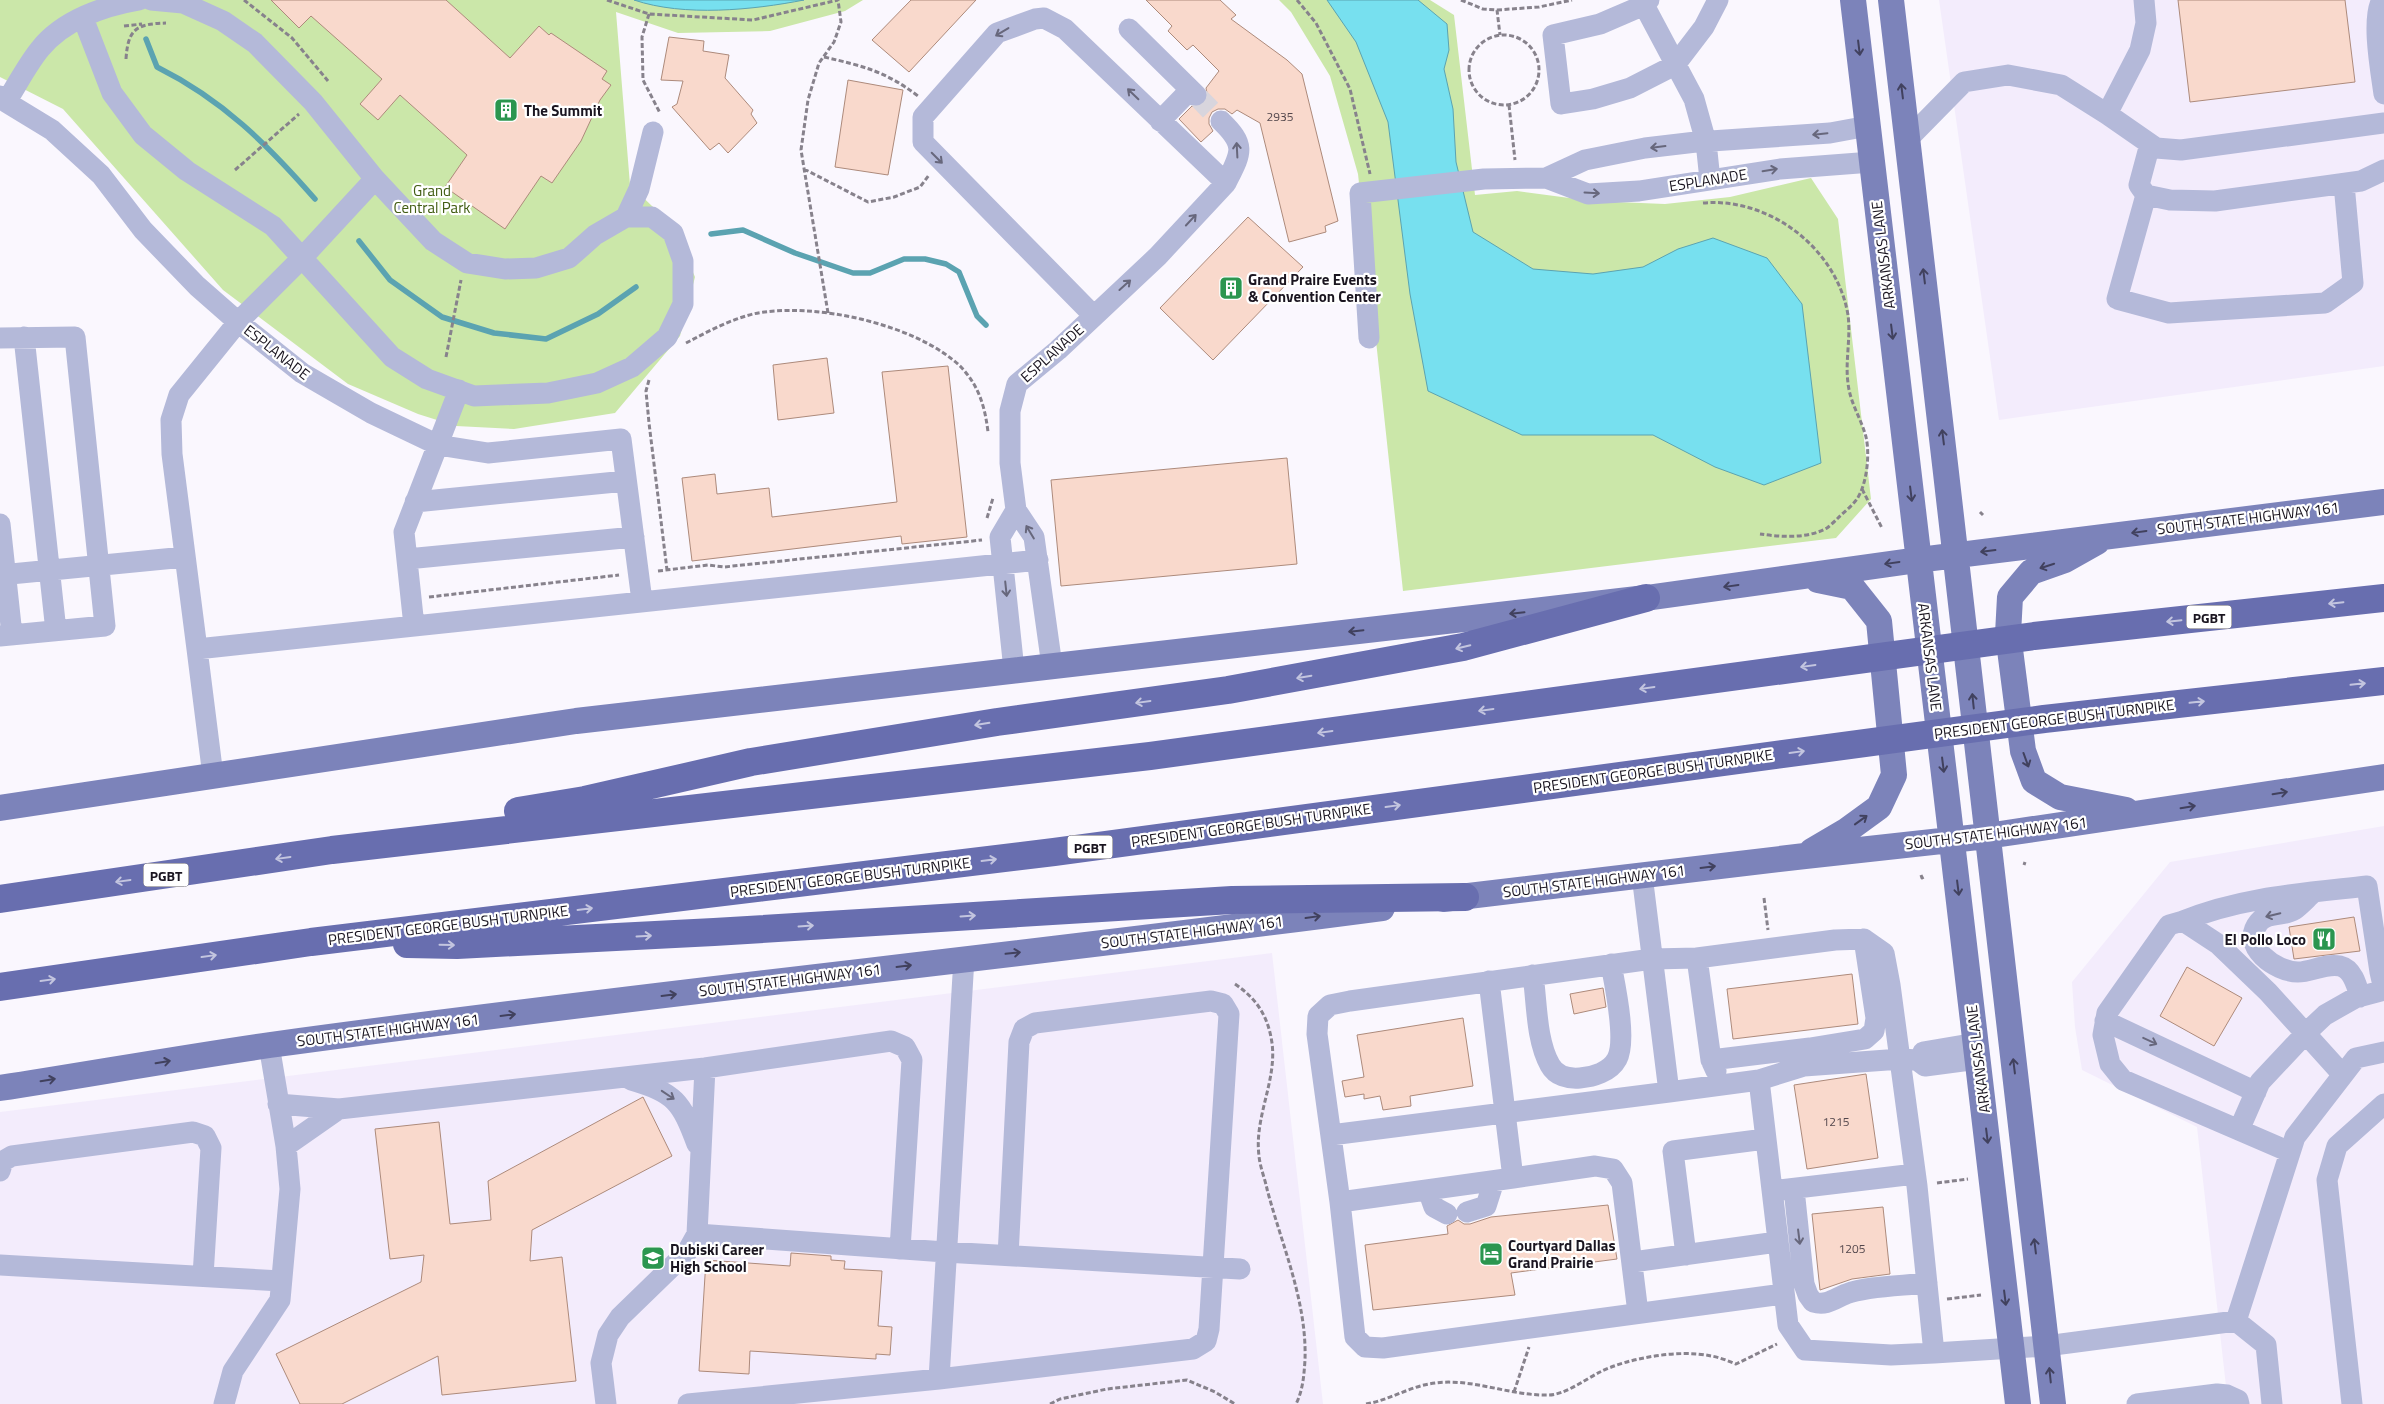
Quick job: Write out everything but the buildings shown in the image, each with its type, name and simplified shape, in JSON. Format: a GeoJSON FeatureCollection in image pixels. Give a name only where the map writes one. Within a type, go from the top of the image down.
{"type":"FeatureCollection","features":[{"type":"Feature","properties":{"kind":"highway"},"geometry":{"type":"LineString","coordinates":[[332,850],[521,811],[585,800],[751,762],[997,722],[1228,690],[1463,647],[1646,598]]}},
{"type":"Feature","properties":{"kind":"highway","name":"PGBT"},"geometry":{"type":"LineString","coordinates":[[0,900],[332,850],[1150,756],[2034,636],[2384,598]]}},
{"type":"Feature","properties":{"kind":"highway","name":"PRESIDENT GEORGE BUSH TURNPIKE"},"geometry":{"type":"LineString","coordinates":[[0,987],[311,942],[1054,852],[2044,719],[2384,681]]}},
{"type":"Feature","properties":{"kind":"highway"},"geometry":{"type":"LineString","coordinates":[[311,942],[458,945],[714,932],[1232,900],[1465,897]]}},
{"type":"Feature","properties":{"kind":"main road","name":"ARKANSAS LANE"},"geometry":{"type":"LineString","coordinates":[[1853,0],[2018,1404]]}},
{"type":"Feature","properties":{"kind":"main road"},"geometry":{"type":"LineString","coordinates":[[1891,0],[1957,555],[1987,836],[2053,1404]]}},
{"type":"Feature","properties":{"kind":"main road"},"geometry":{"type":"LineString","coordinates":[[1868,126],[1907,140]]}},
{"type":"Feature","properties":{"kind":"main road"},"geometry":{"type":"LineString","coordinates":[[1872,162],[1907,140]]}},
{"type":"Feature","properties":{"kind":"main road","name":"SOUTH STATE HIGHWAY 161"},"geometry":{"type":"LineString","coordinates":[[0,808],[576,721],[1646,598],[1918,560],[2384,502]]}},
{"type":"Feature","properties":{"kind":"main road"},"geometry":{"type":"LineString","coordinates":[[2106,536],[2065,560],[2031,572],[2010,597],[2008,634],[2023,751],[2034,781],[2060,797],[2145,814]]}},
{"type":"Feature","properties":{"kind":"main road"},"geometry":{"type":"LineString","coordinates":[[1797,576],[1852,587],[1879,621],[1894,775],[1879,807],[1846,831],[1805,856]]}},
{"type":"Feature","properties":{"kind":"main road","name":"SOUTH STATE HIGHWAY 161"},"geometry":{"type":"LineString","coordinates":[[0,1088],[269,1045],[964,958],[1143,939],[1642,875],[1987,836],[2384,778]]}},
{"type":"Feature","properties":{"kind":"street"},"geometry":{"type":"LineString","coordinates":[[2,100],[39,49],[53,36],[110,5],[139,0]]}},
{"type":"Feature","properties":{"kind":"street"},"geometry":{"type":"LineString","coordinates":[[83,18],[112,93],[142,135],[187,171],[272,226],[392,357],[427,379],[474,396],[548,393],[597,383],[632,367],[667,337],[683,304],[683,261],[673,233],[652,217],[626,217],[595,235],[569,258],[536,268],[505,268],[467,263],[433,241],[375,179],[316,106],[255,43],[203,6],[152,0]]}},
{"type":"Feature","properties":{"kind":"street"},"geometry":{"type":"LineString","coordinates":[[1710,180],[1706,142],[1694,99],[1674,65],[1647,3],[1600,24],[1553,35],[1561,104],[1593,99],[1630,88],[1674,65],[1704,27],[1718,0]]}},
{"type":"Feature","properties":{"kind":"street"},"geometry":{"type":"LineString","coordinates":[[2107,114],[2140,50],[2146,24],[2144,0]]}},
{"type":"Feature","properties":{"kind":"street"},"geometry":{"type":"LineString","coordinates":[[2382,0],[2377,8],[2378,51],[2384,94]]}},
{"type":"Feature","properties":{"kind":"street"},"geometry":{"type":"LineString","coordinates":[[1093,315],[923,142],[923,117],[998,33],[1018,24],[1044,18],[1065,28],[1226,183]]}},
{"type":"Feature","properties":{"kind":"street"},"geometry":{"type":"LineString","coordinates":[[1129,29],[1193,93],[1160,120]]}},
{"type":"Feature","properties":{"kind":"street"},"geometry":{"type":"LineString","coordinates":[[1907,140],[1964,82],[2008,75],[2062,84],[2156,148],[2181,150],[2384,123]]}},
{"type":"Feature","properties":{"kind":"street","name":"ESPLANADE"},"geometry":{"type":"LineString","coordinates":[[2,100],[52,130],[101,175],[150,237],[197,286],[238,322],[302,373],[371,413],[438,445],[488,453],[621,439],[626,480]]}},
{"type":"Feature","properties":{"kind":"street","name":"ESPLANADE"},"geometry":{"type":"LineString","coordinates":[[1016,510],[1010,463],[1010,411],[1018,384],[1058,350],[1093,315],[1158,256],[1226,183],[1240,155],[1236,136],[1221,121]]}},
{"type":"Feature","properties":{"kind":"street","name":"ESPLANADE"},"geometry":{"type":"LineString","coordinates":[[1546,178],[1585,160],[1645,148],[1706,142],[1782,138],[1830,133],[1868,126]]}},
{"type":"Feature","properties":{"kind":"street"},"geometry":{"type":"LineString","coordinates":[[626,217],[639,189],[653,132]]}},
{"type":"Feature","properties":{"kind":"street"},"geometry":{"type":"LineString","coordinates":[[2150,144],[2139,185],[2146,195],[2170,200],[2214,201],[2344,184],[2361,181],[2384,170]]}},
{"type":"Feature","properties":{"kind":"street","name":"ESPLANADE"},"geometry":{"type":"LineString","coordinates":[[1367,193],[1484,180],[1546,178],[1588,194],[1639,190],[1780,169],[1872,162]]}},
{"type":"Feature","properties":{"kind":"street"},"geometry":{"type":"LineString","coordinates":[[213,776],[172,454],[171,420],[180,395],[238,322],[302,258],[375,179]]}},
{"type":"Feature","properties":{"kind":"street"},"geometry":{"type":"LineString","coordinates":[[2146,195],[2117,299],[2169,313],[2325,303],[2353,284],[2344,184]]}},
{"type":"Feature","properties":{"kind":"street"},"geometry":{"type":"LineString","coordinates":[[1367,193],[1369,338]]}},
{"type":"Feature","properties":{"kind":"street"},"geometry":{"type":"LineString","coordinates":[[24,337],[56,631]]}},
{"type":"Feature","properties":{"kind":"street"},"geometry":{"type":"LineString","coordinates":[[0,338],[75,337],[105,626],[6,636],[0,524]]}},
{"type":"Feature","properties":{"kind":"street"},"geometry":{"type":"LineString","coordinates":[[414,626],[404,532],[459,390]]}},
{"type":"Feature","properties":{"kind":"street"},"geometry":{"type":"LineString","coordinates":[[415,502],[626,480],[642,601]]}},
{"type":"Feature","properties":{"kind":"street"},"geometry":{"type":"LineString","coordinates":[[1014,670],[1000,537],[1016,510],[1034,537],[1052,666]]}},
{"type":"Feature","properties":{"kind":"street"},"geometry":{"type":"LineString","coordinates":[[407,559],[634,537]]}},
{"type":"Feature","properties":{"kind":"street"},"geometry":{"type":"LineString","coordinates":[[3,574],[185,557]]}},
{"type":"Feature","properties":{"kind":"street"},"geometry":{"type":"LineString","coordinates":[[198,650],[1038,560]]}},
{"type":"Feature","properties":{"kind":"street"},"geometry":{"type":"LineString","coordinates":[[1642,875],[1669,1092]]}},
{"type":"Feature","properties":{"kind":"street"},"geometry":{"type":"LineString","coordinates":[[2239,1130],[2260,1082],[2306,1033],[2325,1015],[2360,997],[2384,990],[2367,886],[2314,892],[2212,909],[2169,925],[2107,1013],[2103,1035],[2110,1064],[2123,1080],[2290,1152]]}},
{"type":"Feature","properties":{"kind":"street"},"geometry":{"type":"LineString","coordinates":[[2314,892],[2293,911],[2266,916],[2262,919],[2253,934],[2254,944],[2261,954],[2287,971],[2298,972],[2340,966],[2349,972],[2355,980],[2360,997]]}},
{"type":"Feature","properties":{"kind":"street"},"geometry":{"type":"LineString","coordinates":[[2183,921],[2218,944],[2268,992],[2343,1075]]}},
{"type":"Feature","properties":{"kind":"street"},"geometry":{"type":"LineString","coordinates":[[1710,1060],[1810,1048],[1865,1039],[1874,1031],[1876,1018],[1864,939]]}},
{"type":"Feature","properties":{"kind":"street"},"geometry":{"type":"LineString","coordinates":[[1782,1294],[1383,1348],[1366,1347],[1355,1337],[1340,1202],[1317,1034],[1318,1016],[1330,1005],[1489,980],[1652,959],[1696,958],[1835,940],[1864,939],[1884,953],[1909,1060],[1916,1180],[1934,1353]]}},
{"type":"Feature","properties":{"kind":"street"},"geometry":{"type":"LineString","coordinates":[[939,1379],[945,1252],[964,958]]}},
{"type":"Feature","properties":{"kind":"street"},"geometry":{"type":"LineString","coordinates":[[1696,958],[1710,1060],[1723,1085]]}},
{"type":"Feature","properties":{"kind":"street"},"geometry":{"type":"LineString","coordinates":[[1533,975],[1540,1034],[1549,1064],[1555,1072],[1565,1077],[1580,1078],[1597,1074],[1610,1068],[1616,1060],[1620,1049],[1619,1013],[1612,964]]}},
{"type":"Feature","properties":{"kind":"street"},"geometry":{"type":"LineString","coordinates":[[1428,1190],[1434,1207],[1456,1213],[1486,1206],[1504,1180],[1506,1113],[1489,980]]}},
{"type":"Feature","properties":{"kind":"street"},"geometry":{"type":"LineString","coordinates":[[688,1404],[939,1379],[1193,1349],[1206,1341],[1209,1328],[1229,1014],[1223,1004],[1211,1001],[1036,1024],[1024,1029],[1019,1042],[1008,1256]]}},
{"type":"Feature","properties":{"kind":"street"},"geometry":{"type":"LineString","coordinates":[[2105,1021],[2256,1092]]}},
{"type":"Feature","properties":{"kind":"street"},"geometry":{"type":"LineString","coordinates":[[278,1104],[339,1109],[705,1068],[891,1041],[905,1047],[912,1060],[900,1249]]}},
{"type":"Feature","properties":{"kind":"street"},"geometry":{"type":"LineString","coordinates":[[224,1404],[234,1371],[280,1300],[290,1189],[286,1146],[269,1045]]}},
{"type":"Feature","properties":{"kind":"street"},"geometry":{"type":"LineString","coordinates":[[1331,1135],[1759,1080],[1804,1066],[1909,1060],[1923,1052],[1977,1051]]}},
{"type":"Feature","properties":{"kind":"street"},"geometry":{"type":"LineString","coordinates":[[2236,1321],[2294,1137],[2356,1058],[2384,1052]]}},
{"type":"Feature","properties":{"kind":"street"},"geometry":{"type":"LineString","coordinates":[[606,1404],[601,1363],[608,1335],[620,1317],[687,1252],[697,1234],[705,1068]]}},
{"type":"Feature","properties":{"kind":"street"},"geometry":{"type":"LineString","coordinates":[[623,1077],[665,1092],[676,1100],[687,1116],[700,1154]]}},
{"type":"Feature","properties":{"kind":"street"},"geometry":{"type":"LineString","coordinates":[[1759,1080],[1782,1294],[1788,1325],[1805,1350],[1891,1355],[2011,1350],[2236,1321],[2266,1345],[2272,1404]]}},
{"type":"Feature","properties":{"kind":"street"},"geometry":{"type":"LineString","coordinates":[[2352,1404],[2327,1180],[2337,1146],[2384,1104]]}},
{"type":"Feature","properties":{"kind":"street"},"geometry":{"type":"LineString","coordinates":[[286,1146],[339,1109]]}},
{"type":"Feature","properties":{"kind":"street"},"geometry":{"type":"LineString","coordinates":[[0,1171],[3,1161],[12,1156],[193,1132],[205,1136],[211,1148],[203,1276]]}},
{"type":"Feature","properties":{"kind":"street"},"geometry":{"type":"LineString","coordinates":[[1686,1255],[1673,1151],[1765,1139]]}},
{"type":"Feature","properties":{"kind":"street"},"geometry":{"type":"LineString","coordinates":[[1340,1202],[1595,1166],[1613,1169],[1622,1183],[1638,1313]]}},
{"type":"Feature","properties":{"kind":"street"},"geometry":{"type":"LineString","coordinates":[[1772,1191],[1916,1180]]}},
{"type":"Feature","properties":{"kind":"street"},"geometry":{"type":"LineString","coordinates":[[1794,1189],[1804,1284],[1813,1302],[1828,1303],[1846,1294],[1927,1283]]}},
{"type":"Feature","properties":{"kind":"street"},"geometry":{"type":"LineString","coordinates":[[697,1234],[945,1252],[1240,1269]]}},
{"type":"Feature","properties":{"kind":"street"},"geometry":{"type":"LineString","coordinates":[[1633,1262],[1777,1242]]}},
{"type":"Feature","properties":{"kind":"street"},"geometry":{"type":"LineString","coordinates":[[0,1265],[281,1281]]}},
{"type":"Feature","properties":{"kind":"street"},"geometry":{"type":"LineString","coordinates":[[2137,1404],[2227,1394],[2238,1400],[2239,1404]]}},
{"type":"Feature","properties":{"kind":"path"},"geometry":{"type":"LineString","coordinates":[[244,0],[292,38],[328,80]]}},
{"type":"Feature","properties":{"kind":"path"},"geometry":{"type":"LineString","coordinates":[[607,0],[649,14],[753,20],[838,0],[841,22],[834,42],[819,63],[808,100],[801,150],[828,313]]}},
{"type":"Feature","properties":{"kind":"path"},"geometry":{"type":"LineString","coordinates":[[1297,0],[1316,23],[1350,90],[1367,193]]}},
{"type":"Feature","properties":{"kind":"path"},"geometry":{"type":"LineString","coordinates":[[1461,0],[1483,9],[1497,10],[1539,7],[1572,0]]}},
{"type":"Feature","properties":{"kind":"path"},"geometry":{"type":"LineString","coordinates":[[1497,10],[1500,35]]}},
{"type":"Feature","properties":{"kind":"path"},"geometry":{"type":"LineString","coordinates":[[649,14],[642,38],[643,80],[661,115],[653,132]]}},
{"type":"Feature","properties":{"kind":"path"},"geometry":{"type":"LineString","coordinates":[[117,27],[169,23],[170,18]]}},
{"type":"Feature","properties":{"kind":"path"},"geometry":{"type":"LineString","coordinates":[[126,59],[127,44],[134,32],[143,24]]}},
{"type":"Feature","properties":{"kind":"path"},"geometry":{"type":"LineString","coordinates":[[1500,35],[1509,36],[1526,43],[1532,49],[1538,66],[1538,75],[1532,92],[1517,103],[1508,105],[1490,103],[1482,98],[1471,84],[1469,75],[1472,56],[1476,49],[1483,42],[1500,35]]}},
{"type":"Feature","properties":{"kind":"path"},"geometry":{"type":"LineString","coordinates":[[824,57],[869,67],[902,84],[932,107]]}},
{"type":"Feature","properties":{"kind":"path"},"geometry":{"type":"LineString","coordinates":[[1508,105],[1516,178]]}},
{"type":"Feature","properties":{"kind":"path"},"geometry":{"type":"LineString","coordinates":[[235,170],[293,119]]}},
{"type":"Feature","properties":{"kind":"path"},"geometry":{"type":"LineString","coordinates":[[804,169],[868,202],[894,197],[920,187],[940,161]]}},
{"type":"Feature","properties":{"kind":"path"},"geometry":{"type":"LineString","coordinates":[[1696,204],[1718,202],[1761,212],[1777,219],[1806,240],[1829,266],[1840,290],[1847,314],[1850,331],[1847,380],[1850,400],[1866,437],[1868,456],[1862,489],[1854,503],[1828,528],[1797,536],[1760,534]]}},
{"type":"Feature","properties":{"kind":"path"},"geometry":{"type":"LineString","coordinates":[[446,357],[458,297]]}},
{"type":"Feature","properties":{"kind":"path"},"geometry":{"type":"LineString","coordinates":[[679,347],[719,326],[753,314],[794,310],[858,318],[934,346],[960,367],[976,386],[986,409],[989,438]]}},
{"type":"Feature","properties":{"kind":"path"},"geometry":{"type":"LineString","coordinates":[[650,375],[646,391],[667,570]]}},
{"type":"Feature","properties":{"kind":"path"},"geometry":{"type":"LineString","coordinates":[[1862,489],[1882,526]]}},
{"type":"Feature","properties":{"kind":"path"},"geometry":{"type":"LineString","coordinates":[[986,524],[995,493]]}},
{"type":"Feature","properties":{"kind":"path"},"geometry":{"type":"LineString","coordinates":[[411,599],[708,565],[724,568],[984,540],[984,533]]}},
{"type":"Feature","properties":{"kind":"path"},"geometry":{"type":"LineString","coordinates":[[1764,898],[1768,935]]}},
{"type":"Feature","properties":{"kind":"path"},"geometry":{"type":"LineString","coordinates":[[1235,984],[1251,995],[1262,1011],[1272,1044],[1271,1074],[1259,1120],[1259,1156],[1272,1209],[1294,1278],[1305,1342],[1304,1379],[1296,1404]]}},
{"type":"Feature","properties":{"kind":"path"},"geometry":{"type":"LineString","coordinates":[[1916,1180],[1968,1179]]}},
{"type":"Feature","properties":{"kind":"path"},"geometry":{"type":"LineString","coordinates":[[1941,1300],[1981,1295]]}},
{"type":"Feature","properties":{"kind":"path"},"geometry":{"type":"LineString","coordinates":[[1366,1404],[1383,1401],[1410,1389],[1435,1383],[1467,1383],[1514,1392],[1550,1395],[1573,1386],[1614,1365],[1673,1354],[1710,1355],[1736,1364],[1781,1343]]}},
{"type":"Feature","properties":{"kind":"path"},"geometry":{"type":"LineString","coordinates":[[1514,1392],[1528,1348]]}},
{"type":"Feature","properties":{"kind":"path"},"geometry":{"type":"LineString","coordinates":[[1050,1404],[1060,1399],[1107,1389],[1188,1380],[1215,1392],[1235,1404]]}},
{"type":"Feature","properties":{"kind":"shaded area"},"geometry":{"type":"Polygon","coordinates":[[[1939,0],[2384,0],[2384,366],[1999,420],[1939,0]]]}},
{"type":"Feature","properties":{"kind":"shaded area"},"geometry":{"type":"Polygon","coordinates":[[[2384,826],[2384,1404],[2228,1404],[2197,1127],[2082,1070],[2075,1027],[2072,982],[2170,862],[2384,826]]]}},
{"type":"Feature","properties":{"kind":"shaded area","name":"Dubiski Career High School"},"geometry":{"type":"Polygon","coordinates":[[[1272,953],[1323,1404],[0,1404],[0,1112],[1272,953]]]}},
{"type":"Feature","properties":{"kind":"green space","name":"Grand Central Park"},"geometry":{"type":"Polygon","coordinates":[[[0,0],[863,0],[845,11],[770,31],[678,33],[616,12],[630,185],[674,227],[695,277],[680,336],[615,413],[514,429],[456,426],[418,414],[348,384],[223,290],[63,109],[0,77],[0,0]]]}},
{"type":"Feature","properties":{"kind":"green space"},"geometry":{"type":"Polygon","coordinates":[[[1279,0],[1430,0],[1454,15],[1475,195],[1517,191],[1592,201],[1665,204],[1730,197],[1811,178],[1838,219],[1871,499],[1836,538],[1403,591],[1358,174],[1330,76],[1291,12],[1279,0]]]}},
{"type":"Feature","properties":{"kind":"water"},"geometry":{"type":"Polygon","coordinates":[[[634,0],[804,0],[763,7],[696,10],[674,9],[634,0]]]}},
{"type":"Feature","properties":{"kind":"water"},"geometry":{"type":"Polygon","coordinates":[[[1327,0],[1418,0],[1447,24],[1449,50],[1444,69],[1453,109],[1456,162],[1473,232],[1533,269],[1593,274],[1643,267],[1678,249],[1713,238],[1767,258],[1802,304],[1821,463],[1764,485],[1715,467],[1653,435],[1522,435],[1428,391],[1410,294],[1388,122],[1356,42],[1327,0]]]}},
{"type":"Feature","properties":{"kind":"waterway"},"geometry":{"type":"LineString","coordinates":[[146,39],[157,67],[203,94],[243,125],[315,199]]}},
{"type":"Feature","properties":{"kind":"waterway"},"geometry":{"type":"LineString","coordinates":[[711,234],[743,230],[795,253],[853,273],[870,273],[904,259],[925,259],[946,264],[959,272],[977,316],[986,325]]}},
{"type":"Feature","properties":{"kind":"waterway"},"geometry":{"type":"LineString","coordinates":[[359,241],[390,280],[442,317],[494,333],[546,339],[598,314],[636,287]]}},
{"type":"Feature","properties":{"kind":"tunnel"},"geometry":{"type":"LineString","coordinates":[[1196,95],[1221,121]]}},
{"type":"Feature","properties":{"kind":"place","name":"The Summit"},"geometry":{"type":"Point","coordinates":[506,110]}},
{"type":"Feature","properties":{"kind":"place","name":"Grand Praire Events & Convention Center"},"geometry":{"type":"Point","coordinates":[1231,288]}},
{"type":"Feature","properties":{"kind":"place","name":"El Pollo Loco"},"geometry":{"type":"Point","coordinates":[2324,939]}},
{"type":"Feature","properties":{"kind":"place","name":"Courtyard Dallas Grand Prairie"},"geometry":{"type":"Point","coordinates":[1491,1254]}},
{"type":"Feature","properties":{"kind":"place","name":"Dubiski Career High School"},"geometry":{"type":"Point","coordinates":[653,1258]}}]}
